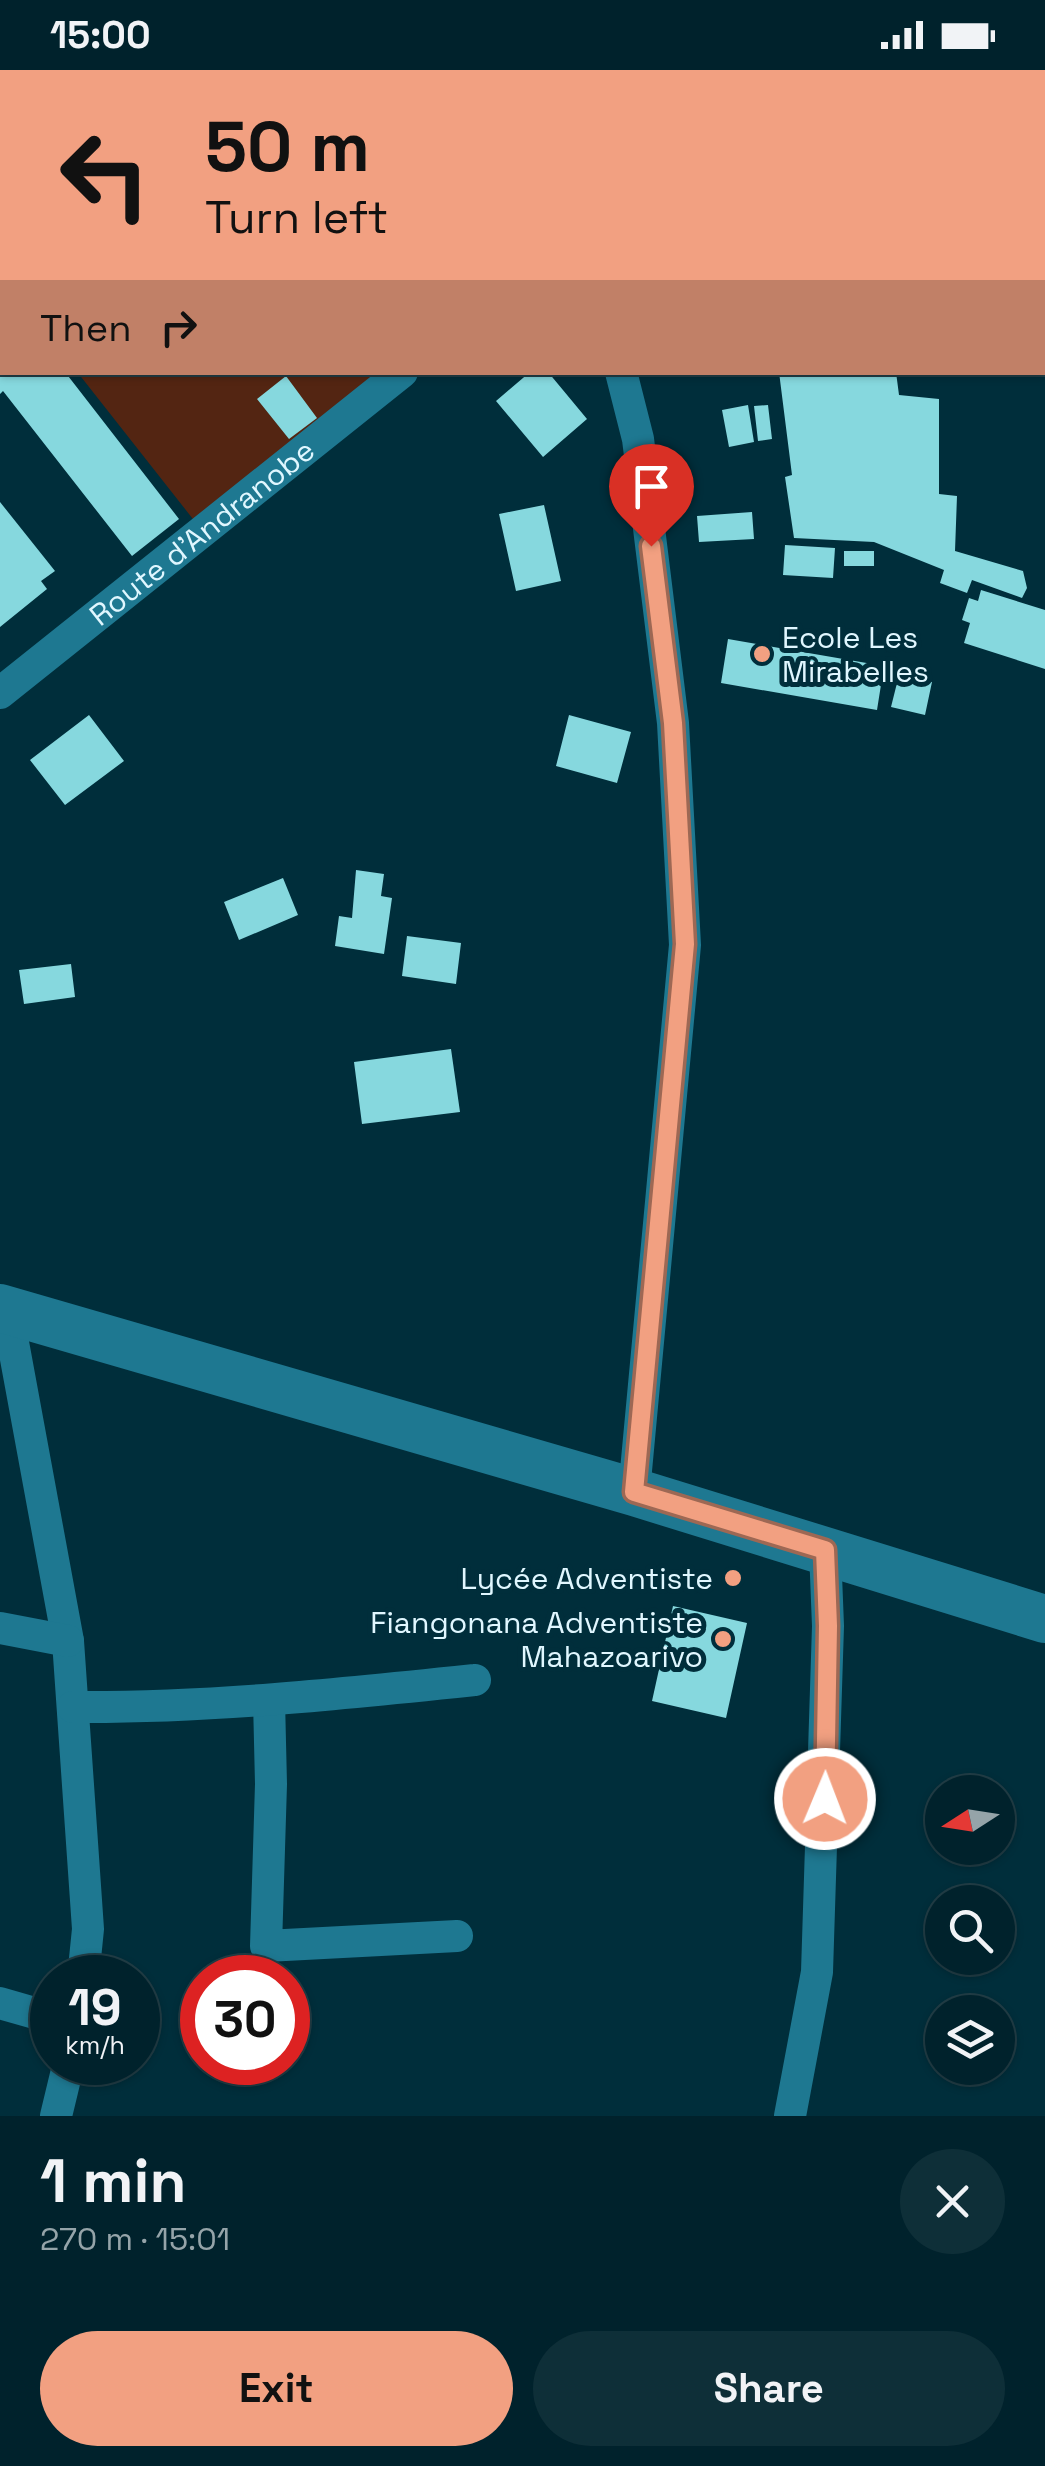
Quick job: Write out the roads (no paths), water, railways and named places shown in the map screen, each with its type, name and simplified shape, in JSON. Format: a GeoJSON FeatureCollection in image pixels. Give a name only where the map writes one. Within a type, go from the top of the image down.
{"type":"FeatureCollection","features":[{"type":"Feature","properties":{"kind":"street","name":"Route d'Andranobe"},"geometry":{"type":"LineString","coordinates":[[0,693],[398,375]]}},
{"type":"Feature","properties":{"kind":"street"},"geometry":{"type":"LineString","coordinates":[[622,375],[638,440],[673,723],[685,944],[634,1492]]}},
{"type":"Feature","properties":{"kind":"street"},"geometry":{"type":"LineString","coordinates":[[85,1955],[88,1929],[68,1640],[4,1309],[634,1492],[1045,1619]]}},
{"type":"Feature","properties":{"kind":"street"},"geometry":{"type":"LineString","coordinates":[[790,2116],[818,1972],[828,1645],[825,1550]]}},
{"type":"Feature","properties":{"kind":"street"},"geometry":{"type":"LineString","coordinates":[[0,1628],[68,1640]]}},
{"type":"Feature","properties":{"kind":"street"},"geometry":{"type":"LineString","coordinates":[[73,1707],[134,1708],[269,1700],[474,1680]]}},
{"type":"Feature","properties":{"kind":"street"},"geometry":{"type":"LineString","coordinates":[[269,1700],[271,1784],[266,1946],[456,1936]]}},
{"type":"Feature","properties":{"kind":"street"},"geometry":{"type":"LineString","coordinates":[[0,2003],[30,2012]]}},
{"type":"Feature","properties":{"kind":"street"},"geometry":{"type":"LineString","coordinates":[[56,2116],[63,2085]]}},
{"type":"Feature","properties":{"kind":"place","name":"Ecole Les Mirabelles"},"geometry":{"type":"Point","coordinates":[762,654]}},
{"type":"Feature","properties":{"kind":"place","name":"Lycée Adventiste"},"geometry":{"type":"Point","coordinates":[733,1578]}},
{"type":"Feature","properties":{"kind":"place","name":"Fiangonana Adventiste Mahazoarivo"},"geometry":{"type":"Point","coordinates":[723,1639]}}]}
